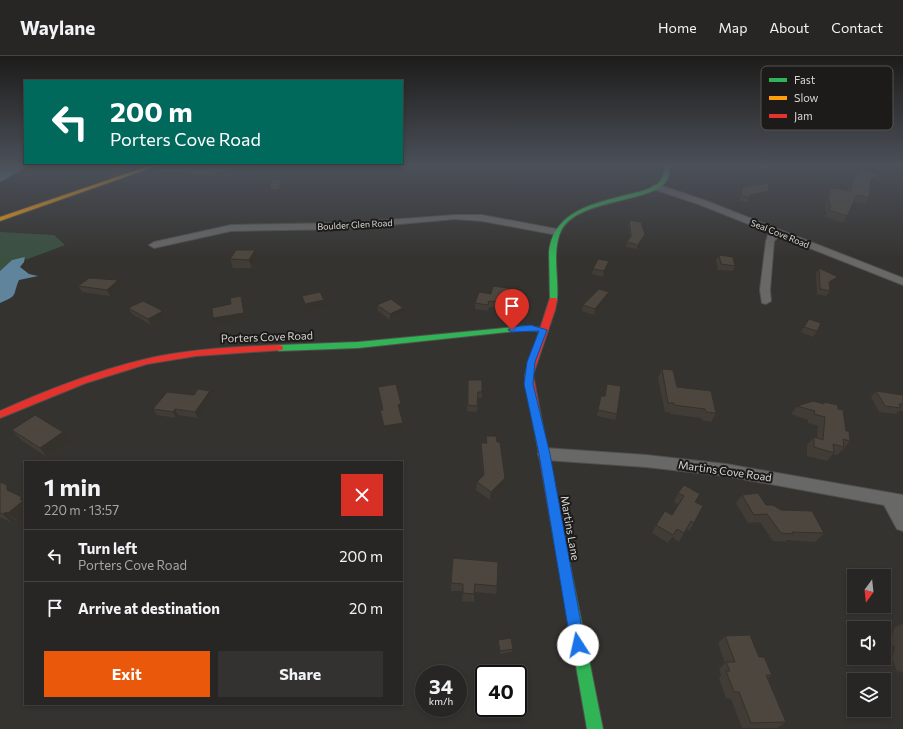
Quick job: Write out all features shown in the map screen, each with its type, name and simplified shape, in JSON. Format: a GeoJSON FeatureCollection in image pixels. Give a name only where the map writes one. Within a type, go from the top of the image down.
{"type":"FeatureCollection","features":[{"type":"Feature","properties":{"kind":"street"},"geometry":{"type":"LineString","coordinates":[[0,219],[66,196]]}},
{"type":"Feature","properties":{"kind":"street"},"geometry":{"type":"LineString","coordinates":[[557,232],[564,223],[579,213],[628,196]]}},
{"type":"Feature","properties":{"kind":"street","name":"Seal Cove Road"},"geometry":{"type":"LineString","coordinates":[[681,196],[903,282]]}},
{"type":"Feature","properties":{"kind":"street","name":"Boulder Glen Road"},"geometry":{"type":"LineString","coordinates":[[154,244],[230,228],[346,226],[455,217],[482,218],[557,232]]}},
{"type":"Feature","properties":{"kind":"street","name":"Martins Lane"},"geometry":{"type":"LineString","coordinates":[[557,232],[552,253],[554,296],[544,330],[531,362],[528,379],[545,454],[575,626],[595,729]]}},
{"type":"Feature","properties":{"kind":"street"},"geometry":{"type":"LineString","coordinates":[[766,301],[765,290],[770,241],[771,237],[777,233]]}},
{"type":"Feature","properties":{"kind":"street","name":"Porters Cove Road"},"geometry":{"type":"LineString","coordinates":[[0,415],[72,385],[128,367],[168,357],[198,352],[237,349],[354,346],[527,328],[544,330]]}},
{"type":"Feature","properties":{"kind":"street","name":"Martins Cove Road"},"geometry":{"type":"LineString","coordinates":[[545,454],[561,454],[719,469],[896,500]]}},
{"type":"Feature","properties":{"kind":"street"},"geometry":{"type":"LineString","coordinates":[[896,500],[903,524]]}},
{"type":"Feature","properties":{"kind":"green space"},"geometry":{"type":"Polygon","coordinates":[[[0,232],[54,235],[65,245],[25,260],[26,258],[12,260],[0,271],[0,232]]]}},
{"type":"Feature","properties":{"kind":"water"},"geometry":{"type":"Polygon","coordinates":[[[25,257],[24,262],[20,267],[29,274],[38,276],[19,280],[13,296],[0,303],[0,271],[12,260],[25,257]]]}},
{"type":"Feature","properties":{"kind":"building"},"geometry":{"type":"Polygon","coordinates":[[[829,196],[856,196],[847,216],[829,210],[831,205],[828,204],[830,201],[828,201],[829,196]]]}},
{"type":"Feature","properties":{"kind":"building"},"geometry":{"type":"Polygon","coordinates":[[[629,220],[641,222],[645,234],[638,245],[627,242],[631,236],[629,220]]]}},
{"type":"Feature","properties":{"kind":"building"},"geometry":{"type":"Polygon","coordinates":[[[236,250],[255,250],[249,260],[230,259],[236,250]]]}},
{"type":"Feature","properties":{"kind":"building"},"geometry":{"type":"Polygon","coordinates":[[[719,255],[733,257],[735,266],[721,264],[719,255]]]}},
{"type":"Feature","properties":{"kind":"building"},"geometry":{"type":"Polygon","coordinates":[[[598,259],[609,261],[604,271],[593,269],[598,259]]]}},
{"type":"Feature","properties":{"kind":"building"},"geometry":{"type":"Polygon","coordinates":[[[819,268],[838,277],[829,282],[830,291],[820,289],[819,268]]]}},
{"type":"Feature","properties":{"kind":"building"},"geometry":{"type":"Polygon","coordinates":[[[89,278],[118,280],[107,290],[78,286],[89,278]]]}},
{"type":"Feature","properties":{"kind":"building"},"geometry":{"type":"Polygon","coordinates":[[[493,286],[508,288],[505,299],[500,299],[499,302],[489,301],[488,305],[475,303],[479,292],[491,294],[493,286]]]}},
{"type":"Feature","properties":{"kind":"building"},"geometry":{"type":"Polygon","coordinates":[[[599,289],[609,292],[595,309],[583,305],[599,289]]]}},
{"type":"Feature","properties":{"kind":"building"},"geometry":{"type":"Polygon","coordinates":[[[320,292],[324,300],[305,304],[302,296],[320,292]]]}},
{"type":"Feature","properties":{"kind":"building"},"geometry":{"type":"Polygon","coordinates":[[[241,296],[244,313],[213,318],[212,308],[231,304],[230,298],[241,296]]]}},
{"type":"Feature","properties":{"kind":"building"},"geometry":{"type":"Polygon","coordinates":[[[391,299],[403,308],[390,314],[377,305],[391,299]]]}},
{"type":"Feature","properties":{"kind":"building"},"geometry":{"type":"Polygon","coordinates":[[[143,301],[163,311],[148,319],[128,308],[143,301]]]}},
{"type":"Feature","properties":{"kind":"building"},"geometry":{"type":"Polygon","coordinates":[[[809,319],[821,323],[817,331],[804,327],[809,319]]]}},
{"type":"Feature","properties":{"kind":"building"},"geometry":{"type":"Polygon","coordinates":[[[662,369],[673,370],[677,387],[711,391],[716,413],[706,412],[705,409],[668,403],[662,369]]]}},
{"type":"Feature","properties":{"kind":"building"},"geometry":{"type":"Polygon","coordinates":[[[468,380],[482,380],[482,392],[478,392],[477,406],[468,405],[468,380]]]}},
{"type":"Feature","properties":{"kind":"building"},"geometry":{"type":"Polygon","coordinates":[[[396,384],[401,404],[398,405],[403,423],[384,426],[380,410],[383,410],[378,387],[396,384]]]}},
{"type":"Feature","properties":{"kind":"building"},"geometry":{"type":"Polygon","coordinates":[[[607,384],[621,386],[617,414],[598,410],[601,396],[605,396],[607,384]]]}},
{"type":"Feature","properties":{"kind":"building"},"geometry":{"type":"Polygon","coordinates":[[[198,389],[210,391],[195,412],[175,409],[173,412],[153,409],[167,392],[194,395],[198,389]]]}},
{"type":"Feature","properties":{"kind":"building"},"geometry":{"type":"Polygon","coordinates":[[[876,391],[903,395],[903,404],[899,404],[901,408],[885,406],[876,391]]]}},
{"type":"Feature","properties":{"kind":"building"},"geometry":{"type":"Polygon","coordinates":[[[813,401],[824,404],[824,402],[838,405],[838,409],[843,410],[846,431],[849,431],[850,441],[843,439],[844,447],[833,444],[834,453],[814,447],[814,437],[823,440],[825,417],[814,414],[815,411],[797,406],[813,401]]]}},
{"type":"Feature","properties":{"kind":"building"},"geometry":{"type":"Polygon","coordinates":[[[35,415],[63,432],[40,448],[12,430],[35,415]]]}},
{"type":"Feature","properties":{"kind":"building"},"geometry":{"type":"Polygon","coordinates":[[[486,436],[496,436],[497,442],[500,442],[505,478],[491,492],[477,482],[484,475],[481,443],[487,443],[486,436]]]}},
{"type":"Feature","properties":{"kind":"building"},"geometry":{"type":"Polygon","coordinates":[[[0,482],[7,485],[7,490],[22,497],[20,499],[23,501],[8,513],[6,512],[3,514],[0,513],[0,482]]]}},
{"type":"Feature","properties":{"kind":"building"},"geometry":{"type":"Polygon","coordinates":[[[684,485],[700,494],[695,502],[703,506],[694,523],[691,521],[684,533],[677,529],[673,535],[656,525],[665,511],[672,515],[684,496],[678,493],[684,485]]]}},
{"type":"Feature","properties":{"kind":"building"},"geometry":{"type":"Polygon","coordinates":[[[758,493],[766,505],[773,505],[781,510],[812,511],[824,533],[781,533],[767,514],[754,515],[742,495],[758,493]]]}},
{"type":"Feature","properties":{"kind":"building"},"geometry":{"type":"Polygon","coordinates":[[[453,558],[498,562],[497,586],[475,584],[474,594],[463,593],[463,584],[451,583],[453,558]]]}},
{"type":"Feature","properties":{"kind":"building"},"geometry":{"type":"Polygon","coordinates":[[[750,635],[759,657],[764,657],[772,675],[766,675],[786,722],[751,723],[739,692],[734,692],[726,671],[730,671],[726,662],[735,662],[725,636],[750,635]]]}},
{"type":"Feature","properties":{"kind":"building"},"geometry":{"type":"Polygon","coordinates":[[[511,638],[513,649],[500,651],[498,640],[511,638]]]}},
{"type":"Feature","properties":{"kind":"traffic: fast"},"geometry":{"type":"LineString","coordinates":[[553,300],[554,286],[552,252],[558,231],[568,220],[580,212],[629,196]]}},
{"type":"Feature","properties":{"kind":"traffic: fast"},"geometry":{"type":"LineString","coordinates":[[279,348],[358,345],[527,328],[543,330]]}},
{"type":"Feature","properties":{"kind":"traffic: fast"},"geometry":{"type":"LineString","coordinates":[[552,500],[595,729]]}},
{"type":"Feature","properties":{"kind":"traffic: slow"},"geometry":{"type":"LineString","coordinates":[[0,219],[66,196]]}},
{"type":"Feature","properties":{"kind":"traffic: jam"},"geometry":{"type":"LineString","coordinates":[[552,500],[529,375],[553,300]]}},
{"type":"Feature","properties":{"kind":"traffic: jam"},"geometry":{"type":"LineString","coordinates":[[0,415],[41,397],[104,373],[147,361],[210,352],[279,348]]}},
{"type":"Feature","properties":{"kind":"route"},"geometry":{"type":"LineString","coordinates":[[512,330],[534,328],[544,330],[531,362],[528,375],[555,508],[578,645]]}}]}
